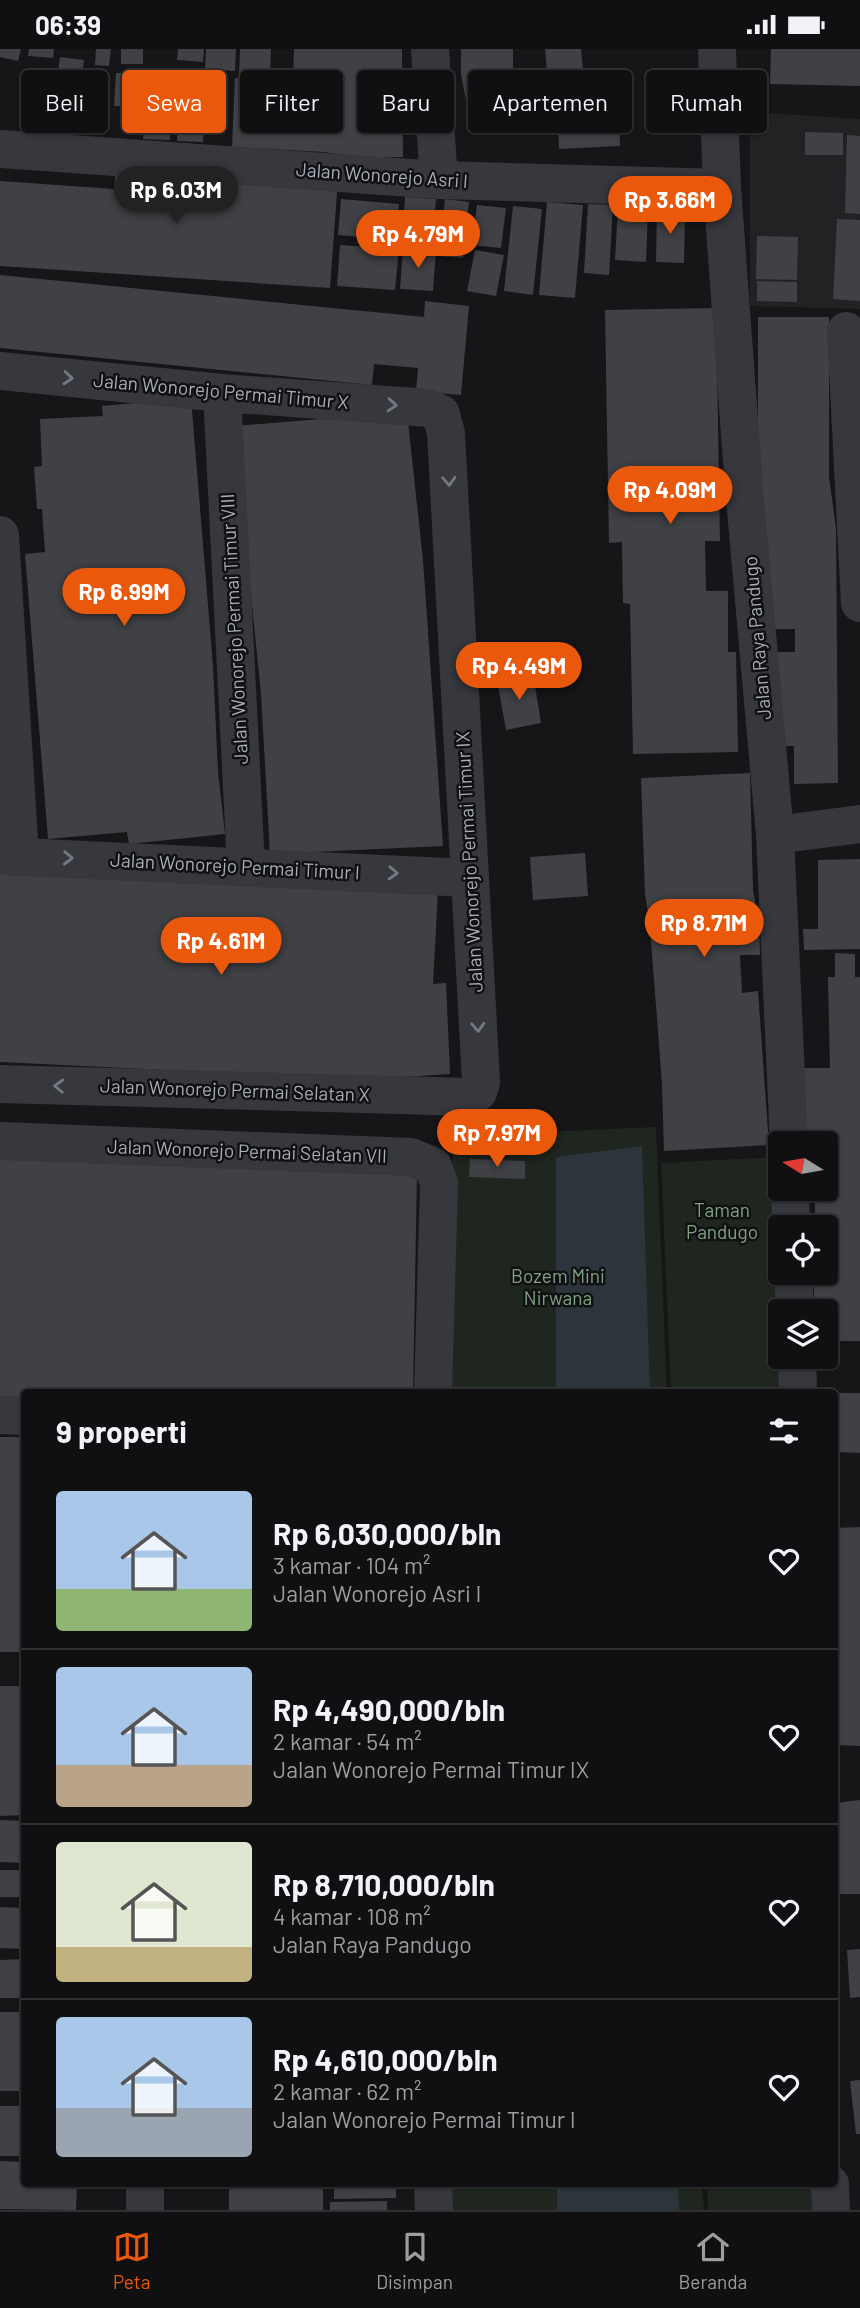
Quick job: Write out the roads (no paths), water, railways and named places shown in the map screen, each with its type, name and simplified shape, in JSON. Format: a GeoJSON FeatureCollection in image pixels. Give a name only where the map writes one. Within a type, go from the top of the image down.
{"type":"FeatureCollection","features":[{"type":"Feature","properties":{"kind":"street"},"geometry":{"type":"LineString","coordinates":[[430,49],[439,180]]}},
{"type":"Feature","properties":{"kind":"street","name":"Jalan Raya Pandugo"},"geometry":{"type":"LineString","coordinates":[[717,49],[722,188],[744,488],[775,835],[788,1131]]}},
{"type":"Feature","properties":{"kind":"street","name":"Jalan Wonorejo Asri I"},"geometry":{"type":"LineString","coordinates":[[0,149],[439,180],[722,188]]}},
{"type":"Feature","properties":{"kind":"street"},"geometry":{"type":"LineString","coordinates":[[846,331],[860,603]]}},
{"type":"Feature","properties":{"kind":"street","name":"Jalan Wonorejo Permai Timur X"},"geometry":{"type":"LineString","coordinates":[[0,371],[222,393],[429,408],[441,414]]}},
{"type":"Feature","properties":{"kind":"street","name":"Jalan Wonorejo Permai Timur VIII"},"geometry":{"type":"LineString","coordinates":[[222,393],[246,866]]}},
{"type":"Feature","properties":{"kind":"street","name":"Jalan Wonorejo Permai Timur IX"},"geometry":{"type":"LineString","coordinates":[[441,414],[446,433],[481,1082],[478,1092],[470,1097]]}},
{"type":"Feature","properties":{"kind":"street"},"geometry":{"type":"LineString","coordinates":[[0,535],[10,856]]}},
{"type":"Feature","properties":{"kind":"street"},"geometry":{"type":"LineString","coordinates":[[775,835],[860,824]]}},
{"type":"Feature","properties":{"kind":"street","name":"Jalan Wonorejo Permai Timur I"},"geometry":{"type":"LineString","coordinates":[[10,856],[469,878]]}},
{"type":"Feature","properties":{"kind":"street","name":"Jalan Wonorejo Permai Selatan X"},"geometry":{"type":"LineString","coordinates":[[0,1084],[470,1097]]}},
{"type":"Feature","properties":{"kind":"street","name":"Jalan Wonorejo Permai Selatan VII"},"geometry":{"type":"LineString","coordinates":[[0,1141],[411,1157],[433,1166],[439,1183],[433,1389]]}},
{"type":"Feature","properties":{"kind":"street"},"geometry":{"type":"LineString","coordinates":[[797,1369],[798,1389]]}},
{"type":"Feature","properties":{"kind":"street"},"geometry":{"type":"LineString","coordinates":[[0,1415],[21,1416]]}},
{"type":"Feature","properties":{"kind":"street"},"geometry":{"type":"LineString","coordinates":[[145,2187],[145,2210]]}},
{"type":"Feature","properties":{"kind":"street"},"geometry":{"type":"LineString","coordinates":[[433,2187],[434,2210]]}},
{"type":"Feature","properties":{"kind":"street"},"geometry":{"type":"LineString","coordinates":[[830,2187],[831,2210]]}},
{"type":"Feature","properties":{"kind":"park label","name":"Taman Pandugo"},"geometry":{"type":"Point","coordinates":[722,1221]}},
{"type":"Feature","properties":{"kind":"park label","name":"Bozem Mini Nirwana"},"geometry":{"type":"Point","coordinates":[558,1287]}}]}
